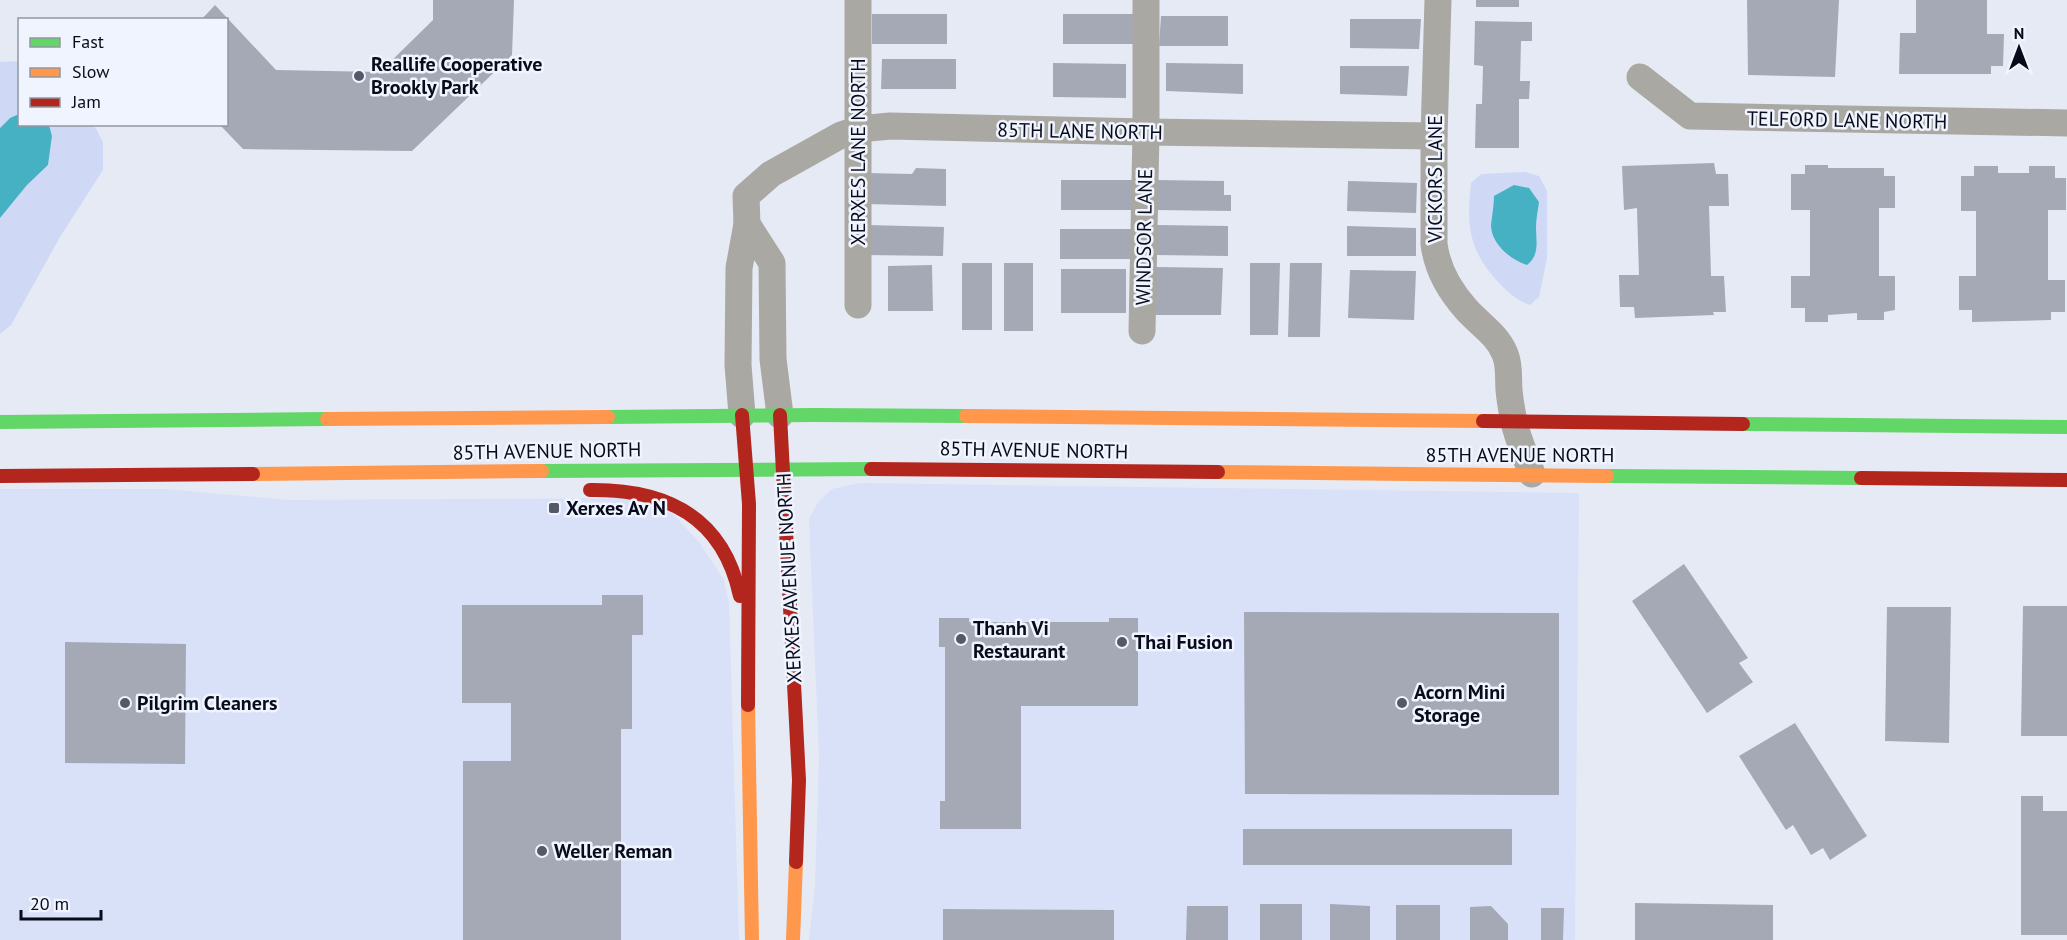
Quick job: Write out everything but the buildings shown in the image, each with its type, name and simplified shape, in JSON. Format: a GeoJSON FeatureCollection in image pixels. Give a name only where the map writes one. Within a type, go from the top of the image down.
{"type":"FeatureCollection","features":[{"type":"Feature","properties":{"kind":"main road","name":"XERXES AVENUE NORTH"},"geometry":{"type":"LineString","coordinates":[[742,415],[747,468],[752,940]]}},
{"type":"Feature","properties":{"kind":"main road","name":"85TH AVENUE NORTH"},"geometry":{"type":"LineString","coordinates":[[0,422],[780,415],[2067,427]]}},
{"type":"Feature","properties":{"kind":"main road","name":"XERXES AVENUE NORTH"},"geometry":{"type":"LineString","coordinates":[[780,415],[799,780],[793,940]]}},
{"type":"Feature","properties":{"kind":"main road","name":"85TH AVENUE NORTH"},"geometry":{"type":"LineString","coordinates":[[0,476],[783,468],[2067,480]]}},
{"type":"Feature","properties":{"kind":"main road"},"geometry":{"type":"LineString","coordinates":[[411,471],[466,486]]}},
{"type":"Feature","properties":{"kind":"main road"},"geometry":{"type":"LineString","coordinates":[[572,490],[625,490],[651,495],[682,510],[696,520],[718,542],[733,567],[748,625]]}},
{"type":"Feature","properties":{"kind":"street","name":"XERXES LANE NORTH"},"geometry":{"type":"LineString","coordinates":[[858,0],[858,305]]}},
{"type":"Feature","properties":{"kind":"street","name":"WINDSOR LANE"},"geometry":{"type":"LineString","coordinates":[[1142,331],[1146,0]]}},
{"type":"Feature","properties":{"kind":"street","name":"VICKORS LANE"},"geometry":{"type":"LineString","coordinates":[[1438,0],[1434,136],[1436,260],[1439,269],[1466,309],[1483,323],[1497,339],[1504,352],[1509,367],[1509,389],[1514,423],[1532,474]]}},
{"type":"Feature","properties":{"kind":"street","name":"TELFORD LANE NORTH"},"geometry":{"type":"LineString","coordinates":[[1640,77],[1690,116],[2067,123]]}},
{"type":"Feature","properties":{"kind":"street","name":"85TH LANE NORTH"},"geometry":{"type":"LineString","coordinates":[[746,196],[778,170],[841,135],[859,129],[890,126],[1434,136]]}},
{"type":"Feature","properties":{"kind":"street","name":"XERXES AVENUE NORTH"},"geometry":{"type":"LineString","coordinates":[[742,415],[738,365],[740,268],[747,224],[746,196]]}},
{"type":"Feature","properties":{"kind":"street","name":"XERXES AVENUE NORTH"},"geometry":{"type":"LineString","coordinates":[[747,224],[772,263],[773,359],[780,415]]}},
{"type":"Feature","properties":{"kind":"shaded area"},"geometry":{"type":"Polygon","coordinates":[[[18,61],[18,114],[10,118],[0,128],[0,62],[18,61]]]}},
{"type":"Feature","properties":{"kind":"shaded area"},"geometry":{"type":"Polygon","coordinates":[[[49,126],[95,126],[103,142],[103,170],[60,237],[11,325],[0,334],[0,218],[27,185],[48,165],[52,136],[49,126]]]}},
{"type":"Feature","properties":{"kind":"shaded area"},"geometry":{"type":"Polygon","coordinates":[[[1525,172],[1539,176],[1547,191],[1547,258],[1539,297],[1530,305],[1517,299],[1506,290],[1481,260],[1472,237],[1469,212],[1471,183],[1481,174],[1525,172]]]}},
{"type":"Feature","properties":{"kind":"shaded area"},"geometry":{"type":"Polygon","coordinates":[[[860,483],[1579,493],[1575,940],[809,940],[815,887],[819,756],[809,519],[818,502],[832,489],[860,483]]]}},
{"type":"Feature","properties":{"kind":"shaded area"},"geometry":{"type":"Polygon","coordinates":[[[0,489],[165,489],[289,500],[627,498],[672,513],[699,542],[724,580],[729,604],[739,940],[0,940],[0,489]]]}},
{"type":"Feature","properties":{"kind":"water"},"geometry":{"type":"Polygon","coordinates":[[[18,114],[18,126],[49,126],[52,136],[48,165],[27,185],[0,218],[0,128],[10,118],[18,114]]]}},
{"type":"Feature","properties":{"kind":"water"},"geometry":{"type":"Polygon","coordinates":[[[1514,185],[1529,188],[1539,202],[1536,252],[1527,265],[1503,250],[1494,239],[1492,232],[1494,196],[1514,185]]]}},
{"type":"Feature","properties":{"kind":"traffic: fast"},"geometry":{"type":"LineString","coordinates":[[608,417],[966,416]]}},
{"type":"Feature","properties":{"kind":"traffic: fast"},"geometry":{"type":"LineString","coordinates":[[0,422],[327,419]]}},
{"type":"Feature","properties":{"kind":"traffic: fast"},"geometry":{"type":"LineString","coordinates":[[1743,424],[2067,427]]}},
{"type":"Feature","properties":{"kind":"traffic: fast"},"geometry":{"type":"LineString","coordinates":[[542,471],[871,469]]}},
{"type":"Feature","properties":{"kind":"traffic: fast"},"geometry":{"type":"LineString","coordinates":[[1607,476],[1861,478]]}},
{"type":"Feature","properties":{"kind":"traffic: slow"},"geometry":{"type":"LineString","coordinates":[[966,416],[1483,421]]}},
{"type":"Feature","properties":{"kind":"traffic: slow"},"geometry":{"type":"LineString","coordinates":[[327,419],[608,417]]}},
{"type":"Feature","properties":{"kind":"traffic: slow"},"geometry":{"type":"LineString","coordinates":[[253,474],[542,471]]}},
{"type":"Feature","properties":{"kind":"traffic: slow"},"geometry":{"type":"LineString","coordinates":[[1218,472],[1607,476]]}},
{"type":"Feature","properties":{"kind":"traffic: slow"},"geometry":{"type":"LineString","coordinates":[[748,705],[752,940]]}},
{"type":"Feature","properties":{"kind":"traffic: slow"},"geometry":{"type":"LineString","coordinates":[[793,940],[796,862]]}},
{"type":"Feature","properties":{"kind":"traffic: jam"},"geometry":{"type":"LineString","coordinates":[[742,415],[749,504],[748,705]]}},
{"type":"Feature","properties":{"kind":"traffic: jam"},"geometry":{"type":"LineString","coordinates":[[780,415],[799,780],[796,862]]}},
{"type":"Feature","properties":{"kind":"traffic: jam"},"geometry":{"type":"LineString","coordinates":[[1483,421],[1743,424]]}},
{"type":"Feature","properties":{"kind":"traffic: jam"},"geometry":{"type":"LineString","coordinates":[[871,469],[1218,472]]}},
{"type":"Feature","properties":{"kind":"traffic: jam"},"geometry":{"type":"LineString","coordinates":[[0,476],[253,474]]}},
{"type":"Feature","properties":{"kind":"traffic: jam"},"geometry":{"type":"LineString","coordinates":[[1861,478],[2067,480]]}},
{"type":"Feature","properties":{"kind":"traffic: jam"},"geometry":{"type":"LineString","coordinates":[[590,490],[644,495],[667,502],[688,513],[705,527],[720,546],[732,569],[740,596]]}},
{"type":"Feature","properties":{"kind":"place","name":"Reallife Cooperative Brookly Park"},"geometry":{"type":"Point","coordinates":[359,76]}},
{"type":"Feature","properties":{"kind":"place","name":"Xerxes Av N"},"geometry":{"type":"Point","coordinates":[554,508]}},
{"type":"Feature","properties":{"kind":"place","name":"Thanh Vi Restaurant"},"geometry":{"type":"Point","coordinates":[961,639]}},
{"type":"Feature","properties":{"kind":"place","name":"Thai Fusion"},"geometry":{"type":"Point","coordinates":[1122,642]}},
{"type":"Feature","properties":{"kind":"place","name":"Pilgrim Cleaners"},"geometry":{"type":"Point","coordinates":[125,703]}},
{"type":"Feature","properties":{"kind":"place","name":"Acorn Mini Storage"},"geometry":{"type":"Point","coordinates":[1402,703]}},
{"type":"Feature","properties":{"kind":"place","name":"Weller Reman"},"geometry":{"type":"Point","coordinates":[542,851]}}]}
